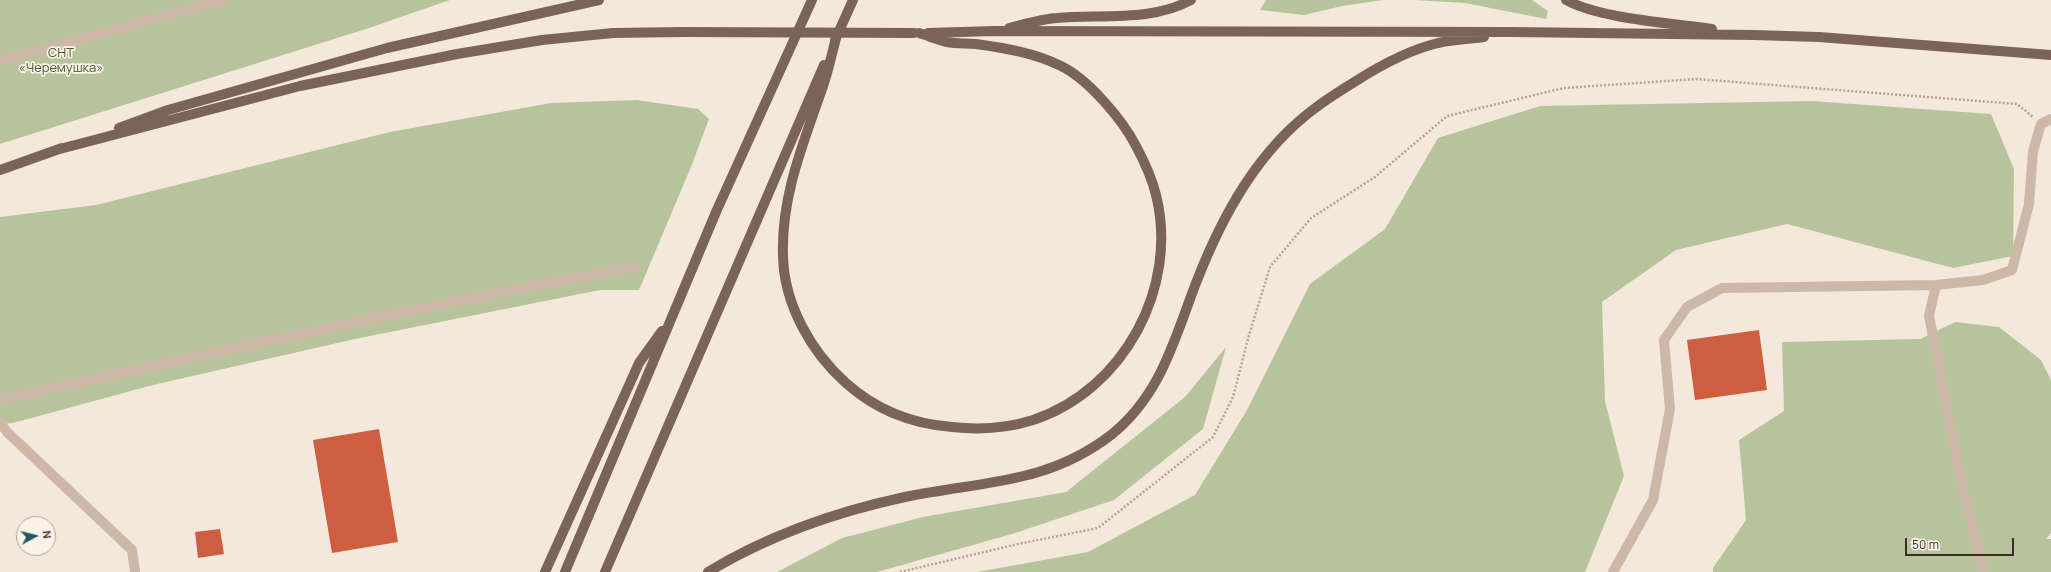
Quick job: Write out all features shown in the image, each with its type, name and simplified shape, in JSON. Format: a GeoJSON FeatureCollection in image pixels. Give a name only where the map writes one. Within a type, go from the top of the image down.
{"type":"FeatureCollection","features":[{"type":"Feature","properties":{"kind":"main road"},"geometry":{"type":"LineString","coordinates":[[0,170],[168,110],[387,48],[598,0]]}},
{"type":"Feature","properties":{"kind":"main road"},"geometry":{"type":"LineString","coordinates":[[565,572],[716,212],[812,0]]}},
{"type":"Feature","properties":{"kind":"main road"},"geometry":{"type":"LineString","coordinates":[[605,572],[853,0]]}},
{"type":"Feature","properties":{"kind":"main road"},"geometry":{"type":"LineString","coordinates":[[994,31],[1059,17],[1134,15],[1163,9],[1191,0]]}},
{"type":"Feature","properties":{"kind":"main road"},"geometry":{"type":"LineString","coordinates":[[1566,0],[1572,4],[1613,14],[1753,34]]}},
{"type":"Feature","properties":{"kind":"main road"},"geometry":{"type":"LineString","coordinates":[[56,150],[300,86],[457,54],[542,40],[613,33],[917,33],[994,31],[1753,34],[1819,37],[2051,55]]}},
{"type":"Feature","properties":{"kind":"main road"},"geometry":{"type":"LineString","coordinates":[[708,572],[759,544],[815,521],[862,507],[908,496],[1014,480],[1063,464],[1101,442],[1125,423],[1149,395],[1172,347],[1198,280],[1227,215],[1243,186],[1263,158],[1285,133],[1317,106],[1384,64],[1438,43],[1511,32]]}},
{"type":"Feature","properties":{"kind":"main road"},"geometry":{"type":"LineString","coordinates":[[837,35],[824,82],[791,180],[785,210],[782,258],[790,300],[798,318],[815,348],[836,374],[858,394],[884,410],[910,420],[940,426],[969,429],[1000,427],[1033,420],[1065,405],[1090,388],[1116,364],[1133,341],[1147,314],[1156,278],[1160,249],[1160,221],[1156,195],[1142,157],[1132,138],[1113,112],[1091,89],[1064,67],[1031,54],[976,44],[946,42],[917,33]]}},
{"type":"Feature","properties":{"kind":"main road"},"geometry":{"type":"LineString","coordinates":[[545,572],[639,363],[674,313]]}},
{"type":"Feature","properties":{"kind":"lane"},"geometry":{"type":"LineString","coordinates":[[0,61],[223,0]]}},
{"type":"Feature","properties":{"kind":"lane"},"geometry":{"type":"LineString","coordinates":[[1613,572],[1653,500],[1670,409],[1664,340],[1687,307],[1722,288],[1936,285],[1983,280],[2012,270],[2029,204],[2034,151],[2041,124],[2051,119]]}},
{"type":"Feature","properties":{"kind":"lane"},"geometry":{"type":"LineString","coordinates":[[0,400],[307,331],[510,290],[634,267]]}},
{"type":"Feature","properties":{"kind":"lane"},"geometry":{"type":"LineString","coordinates":[[1936,285],[1930,316],[1960,475],[1984,572]]}},
{"type":"Feature","properties":{"kind":"lane"},"geometry":{"type":"LineString","coordinates":[[0,422],[7,432],[132,550],[135,572]]}},
{"type":"Feature","properties":{"kind":"path"},"geometry":{"type":"LineString","coordinates":[[900,572],[1018,544],[1098,528],[1213,437],[1233,397],[1249,335],[1270,268],[1311,218],[1375,177],[1447,116],[1564,88],[1696,78],[2017,104],[2041,124]]}},
{"type":"Feature","properties":{"kind":"green space","name":"СНТ «Черемушка»"},"geometry":{"type":"Polygon","coordinates":[[[0,0],[450,0],[369,28],[0,144],[0,0]]]}},
{"type":"Feature","properties":{"kind":"green space"},"geometry":{"type":"Polygon","coordinates":[[[1266,0],[1383,0],[1342,6],[1304,15],[1260,10],[1266,0]]]}},
{"type":"Feature","properties":{"kind":"green space"},"geometry":{"type":"Polygon","coordinates":[[[1414,0],[1532,0],[1548,11],[1546,19],[1465,3],[1414,0]]]}},
{"type":"Feature","properties":{"kind":"green space"},"geometry":{"type":"Polygon","coordinates":[[[637,100],[698,109],[709,119],[691,167],[639,290],[600,290],[355,339],[153,385],[13,423],[0,424],[0,217],[96,205],[390,132],[551,103],[637,100]]]}},
{"type":"Feature","properties":{"kind":"green space"},"geometry":{"type":"Polygon","coordinates":[[[1812,101],[1991,114],[2014,169],[2013,256],[1953,268],[1787,224],[1676,250],[1602,302],[1605,401],[1624,476],[1585,572],[977,572],[1088,552],[1195,495],[1247,410],[1310,284],[1385,229],[1438,138],[1540,106],[1812,101]]]}},
{"type":"Feature","properties":{"kind":"green space"},"geometry":{"type":"Polygon","coordinates":[[[1955,322],[1999,327],[2041,360],[2051,380],[2051,533],[2046,539],[2051,539],[2051,572],[1713,572],[1713,568],[1746,520],[1739,440],[1784,411],[1782,342],[1920,339],[1955,322]]]}},
{"type":"Feature","properties":{"kind":"green space"},"geometry":{"type":"Polygon","coordinates":[[[1226,347],[1203,429],[1114,500],[1012,534],[877,572],[777,572],[842,538],[923,517],[1066,492],[1185,397],[1226,347]]]}},
{"type":"Feature","properties":{"kind":"building"},"geometry":{"type":"Polygon","coordinates":[[[1759,330],[1767,390],[1695,400],[1687,340],[1759,330]]]}},
{"type":"Feature","properties":{"kind":"building"},"geometry":{"type":"Polygon","coordinates":[[[379,429],[398,542],[332,553],[313,440],[379,429]]]}},
{"type":"Feature","properties":{"kind":"building"},"geometry":{"type":"Polygon","coordinates":[[[220,529],[224,554],[198,558],[195,532],[220,529]]]}}]}
